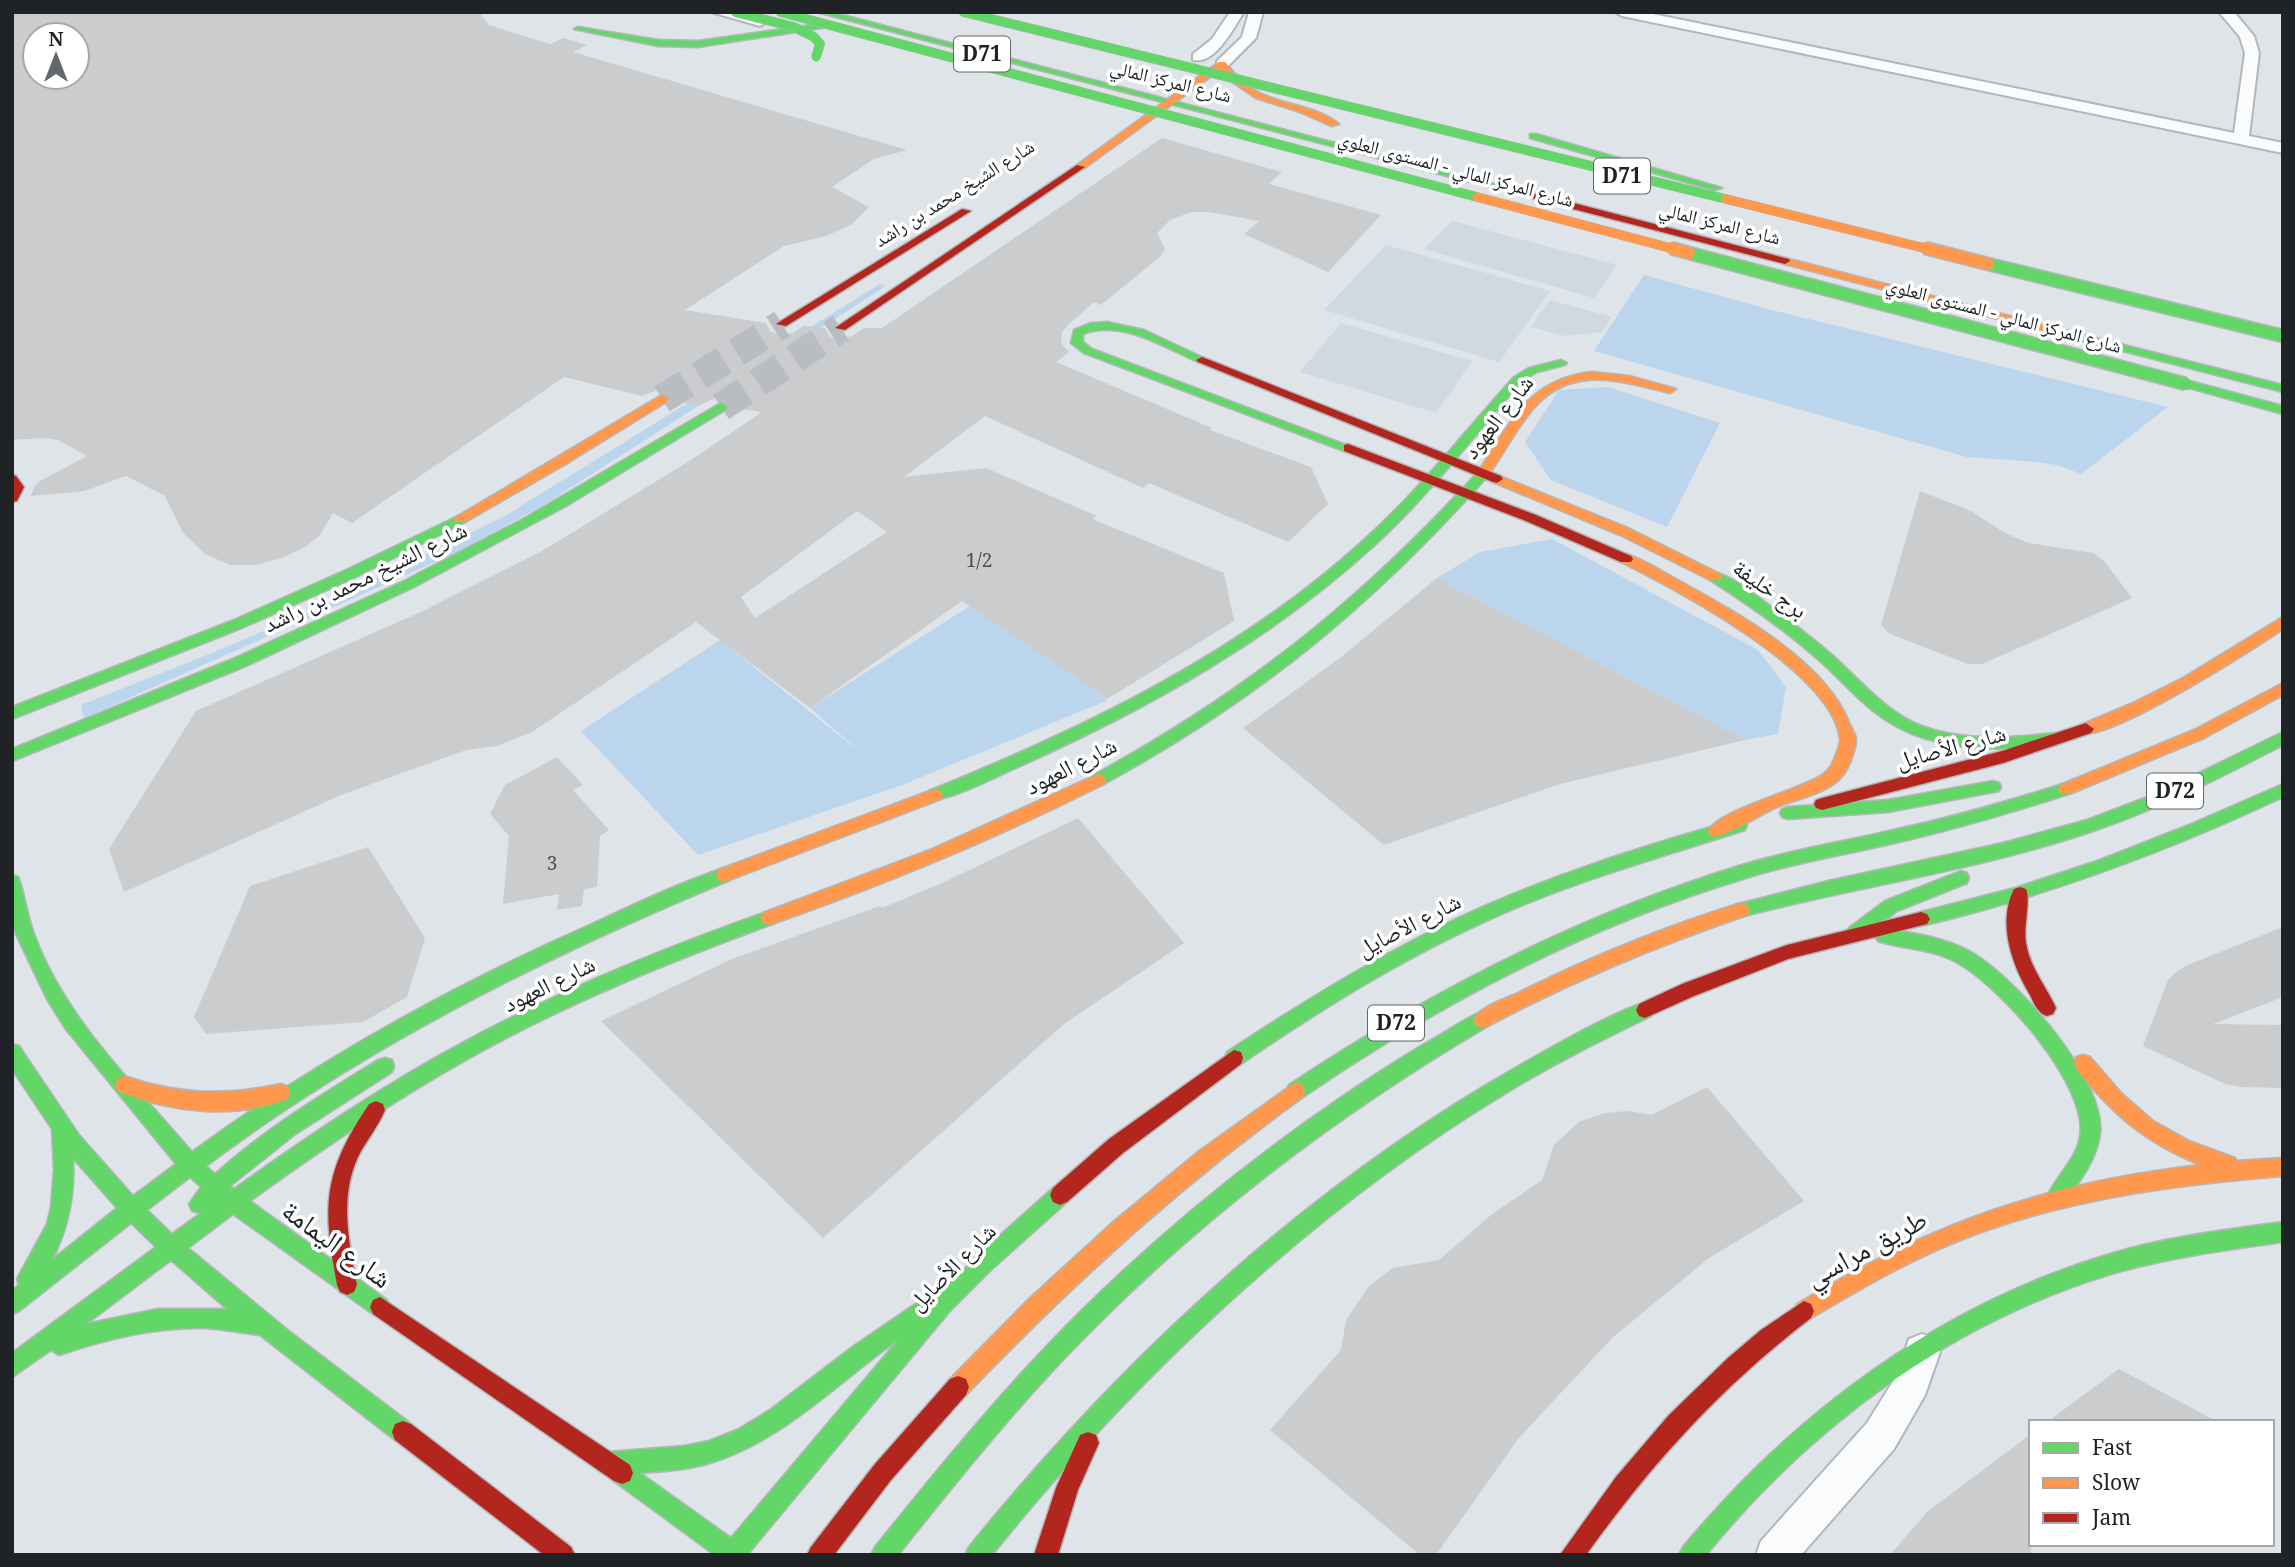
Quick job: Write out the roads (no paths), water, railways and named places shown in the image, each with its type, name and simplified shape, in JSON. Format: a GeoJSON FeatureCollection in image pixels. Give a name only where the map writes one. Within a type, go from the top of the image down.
{"type":"FeatureCollection","features":[{"type":"Feature","properties":{"kind":"main road"},"geometry":{"type":"LineString","coordinates":[[735,12],[809,33],[820,44],[816,57]]}},
{"type":"Feature","properties":{"kind":"main road","name":"شارع المركز المالي - المستوى العلوي"},"geometry":{"type":"LineString","coordinates":[[780,12],[1237,126],[2278,408]]}},
{"type":"Feature","properties":{"kind":"main road","name":"شارع المركز المالي"},"geometry":{"type":"LineString","coordinates":[[821,12],[1147,96],[1221,95],[1340,125],[1310,111],[1245,92],[1227,75],[1222,64]]}},
{"type":"Feature","properties":{"kind":"main road","name":"شارع المركز المالي - المستوى العلوي"},"geometry":{"type":"LineString","coordinates":[[963,12],[2283,336]]}},
{"type":"Feature","properties":{"kind":"main road"},"geometry":{"type":"LineString","coordinates":[[1070,20],[1080,35],[1074,46]]}},
{"type":"Feature","properties":{"kind":"main road"},"geometry":{"type":"LineString","coordinates":[[578,29],[658,43],[698,44],[814,26],[874,26]]}},
{"type":"Feature","properties":{"kind":"main road"},"geometry":{"type":"LineString","coordinates":[[898,32],[930,35],[1139,82],[1377,144],[1443,156]]}},
{"type":"Feature","properties":{"kind":"main road"},"geometry":{"type":"LineString","coordinates":[[1098,62],[1147,64],[1198,57]]}},
{"type":"Feature","properties":{"kind":"main road"},"geometry":{"type":"LineString","coordinates":[[1177,94],[1198,57]]}},
{"type":"Feature","properties":{"kind":"main road"},"geometry":{"type":"LineString","coordinates":[[841,328],[1067,177],[1133,123],[1222,64]]}},
{"type":"Feature","properties":{"kind":"main road"},"geometry":{"type":"LineString","coordinates":[[1068,76],[1109,99],[1111,107],[1108,118],[1147,96]]}},
{"type":"Feature","properties":{"kind":"main road","name":"شارع المركز المالي"},"geometry":{"type":"LineString","coordinates":[[1177,94],[1237,126],[2283,389]]}},
{"type":"Feature","properties":{"kind":"main road"},"geometry":{"type":"LineString","coordinates":[[1133,123],[1203,129],[1237,126]]}},
{"type":"Feature","properties":{"kind":"main road"},"geometry":{"type":"LineString","coordinates":[[1533,136],[1884,232],[1981,263]]}},
{"type":"Feature","properties":{"kind":"main road","name":"شارع الشيخ محمد بن راشد"},"geometry":{"type":"LineString","coordinates":[[782,324],[981,202]]}},
{"type":"Feature","properties":{"kind":"main road"},"geometry":{"type":"LineString","coordinates":[[889,259],[919,274]]}},
{"type":"Feature","properties":{"kind":"main road"},"geometry":{"type":"LineString","coordinates":[[1888,271],[2004,305],[2283,377]]}},
{"type":"Feature","properties":{"kind":"main road","name":"برج خليفة"},"geometry":{"type":"LineString","coordinates":[[1346,446],[1088,351],[1077,343],[1078,332],[1093,324],[1113,324],[1448,460],[1474,483],[1564,506],[1693,565],[1796,633],[1885,713],[1907,726],[1955,742],[2006,743],[2056,739]]}},
{"type":"Feature","properties":{"kind":"main road","name":"شارع العهود"},"geometry":{"type":"LineString","coordinates":[[12,1304],[130,1209],[190,1165],[311,1082],[449,1001],[586,934],[711,880],[993,771],[1131,705],[1192,669],[1298,599],[1347,562],[1389,522],[1396,496],[1431,480],[1518,379],[1533,370],[1553,364],[1599,366],[1670,389],[1609,375],[1575,376],[1561,380],[1539,393],[1511,459],[1474,483],[1327,629],[1241,695],[1199,722],[1057,801],[890,874],[744,925],[610,979],[475,1045],[386,1097],[234,1202],[15,1365]]}},
{"type":"Feature","properties":{"kind":"main road","name":"شارع الشيخ محمد بن راشد"},"geometry":{"type":"LineString","coordinates":[[12,713],[213,637],[401,550],[545,472],[662,399]]}},
{"type":"Feature","properties":{"kind":"main road","name":"شارع الشيخ محمد بن راشد"},"geometry":{"type":"LineString","coordinates":[[12,755],[225,668],[426,575],[585,491],[721,407]]}},
{"type":"Feature","properties":{"kind":"main road"},"geometry":{"type":"LineString","coordinates":[[1392,438],[1441,439],[1476,428]]}},
{"type":"Feature","properties":{"kind":"main road"},"geometry":{"type":"LineString","coordinates":[[1346,446],[1431,480],[1474,483],[1693,565]]}},
{"type":"Feature","properties":{"kind":"main road"},"geometry":{"type":"LineString","coordinates":[[1346,446],[1378,470],[1396,496],[1417,507],[1420,512],[1401,535]]}},
{"type":"Feature","properties":{"kind":"main road"},"geometry":{"type":"LineString","coordinates":[[1511,459],[1537,488],[1564,506]]}},
{"type":"Feature","properties":{"kind":"main road"},"geometry":{"type":"LineString","coordinates":[[12,479],[18,487],[12,498]]}},
{"type":"Feature","properties":{"kind":"main road"},"geometry":{"type":"LineString","coordinates":[[1474,483],[1549,525],[1657,575],[1726,613],[1784,655],[1835,704],[1846,723],[1851,741],[1847,759],[1835,774],[1765,805],[1716,831]]}},
{"type":"Feature","properties":{"kind":"main road"},"geometry":{"type":"LineString","coordinates":[[1490,519],[1549,525]]}},
{"type":"Feature","properties":{"kind":"main road"},"geometry":{"type":"LineString","coordinates":[[1426,533],[1459,522]]}},
{"type":"Feature","properties":{"kind":"main road"},"geometry":{"type":"LineString","coordinates":[[1327,629],[1342,604],[1383,555]]}},
{"type":"Feature","properties":{"kind":"main road","name":"شارع الأصايل"},"geometry":{"type":"LineString","coordinates":[[733,1554],[954,1291],[1082,1175],[1163,1108],[1244,1049],[1323,998],[1401,953],[1479,914],[1558,882],[1637,854],[1716,831],[1964,769],[2127,713],[2220,667],[2283,622]]}},
{"type":"Feature","properties":{"kind":"main road","name":"D72"},"geometry":{"type":"LineString","coordinates":[[819,1555],[843,1522],[975,1369],[1101,1245],[1221,1142],[1280,1098],[1397,1022],[1512,960],[1673,894],[1777,863],[1988,813],[2099,777],[2146,759],[2231,719],[2283,688]]}},
{"type":"Feature","properties":{"kind":"main road","name":"D72"},"geometry":{"type":"LineString","coordinates":[[884,1555],[1001,1412],[1115,1292],[1208,1209],[1280,1151],[1354,1097],[1418,1057],[1544,988],[1607,960],[1733,913],[1861,878],[2062,834],[2182,788],[2283,738]]}},
{"type":"Feature","properties":{"kind":"main road"},"geometry":{"type":"LineString","coordinates":[[2067,771],[2146,759]]}},
{"type":"Feature","properties":{"kind":"main road"},"geometry":{"type":"LineString","coordinates":[[1788,813],[1888,806],[2009,784]]}},
{"type":"Feature","properties":{"kind":"main road"},"geometry":{"type":"LineString","coordinates":[[977,1555],[1051,1467],[1168,1344],[1288,1236],[1376,1168],[1464,1108],[1533,1068],[1670,998],[1761,961],[1855,933],[1967,909],[2020,894],[2144,852],[2227,818],[2283,790]]}},
{"type":"Feature","properties":{"kind":"main road"},"geometry":{"type":"LineString","coordinates":[[1855,933],[1869,919],[1904,898],[2006,863],[2062,834]]}},
{"type":"Feature","properties":{"kind":"main road"},"geometry":{"type":"LineString","coordinates":[[746,884],[785,864],[818,839]]}},
{"type":"Feature","properties":{"kind":"main road","name":"شارع اليمامة"},"geometry":{"type":"LineString","coordinates":[[12,882],[25,934],[53,993],[71,1022],[190,1165],[213,1186],[347,1285],[608,1463],[733,1554]]}},
{"type":"Feature","properties":{"kind":"main road"},"geometry":{"type":"LineString","coordinates":[[2020,894],[2013,930],[2021,964],[2082,1062],[2111,1101],[2137,1126],[2170,1145],[2239,1169]]}},
{"type":"Feature","properties":{"kind":"main road"},"geometry":{"type":"LineString","coordinates":[[1855,933],[1934,944],[1960,953],[2007,986],[2025,1007],[2081,1091],[2088,1109],[2091,1127],[2089,1143],[2057,1197]]}},
{"type":"Feature","properties":{"kind":"main road"},"geometry":{"type":"LineString","coordinates":[[12,1052],[61,1126],[94,1169],[170,1248],[268,1328],[564,1555]]}},
{"type":"Feature","properties":{"kind":"main road"},"geometry":{"type":"LineString","coordinates":[[170,1248],[189,1216],[213,1186],[247,1156],[399,1058]]}},
{"type":"Feature","properties":{"kind":"main road"},"geometry":{"type":"LineString","coordinates":[[120,1083],[147,1097],[181,1104],[214,1106],[280,1093],[311,1082]]}},
{"type":"Feature","properties":{"kind":"main road"},"geometry":{"type":"LineString","coordinates":[[347,1285],[334,1217],[336,1178],[362,1128],[386,1097]]}},
{"type":"Feature","properties":{"kind":"main road"},"geometry":{"type":"LineString","coordinates":[[12,1295],[49,1248],[64,1209],[66,1193],[61,1126]]}},
{"type":"Feature","properties":{"kind":"main road","name":"طريق مراسي"},"geometry":{"type":"LineString","coordinates":[[1572,1555],[1603,1511],[1673,1423],[1723,1375],[1775,1333],[1828,1296],[1905,1253],[1997,1215],[2057,1197],[2177,1175],[2283,1167]]}},
{"type":"Feature","properties":{"kind":"main road"},"geometry":{"type":"LineString","coordinates":[[1691,1555],[1726,1511],[1798,1438],[1886,1368],[1947,1331],[2010,1301],[2074,1276],[2181,1246],[2283,1232]]}},
{"type":"Feature","properties":{"kind":"main road"},"geometry":{"type":"LineString","coordinates":[[608,1463],[676,1459],[722,1448],[750,1437],[776,1421],[877,1342],[954,1291]]}},
{"type":"Feature","properties":{"kind":"main road"},"geometry":{"type":"LineString","coordinates":[[15,1365],[85,1334],[150,1318],[212,1316],[268,1328]]}},
{"type":"Feature","properties":{"kind":"main road"},"geometry":{"type":"LineString","coordinates":[[1046,1555],[1067,1489],[1108,1408]]}},
{"type":"Feature","properties":{"kind":"main road"},"geometry":{"type":"LineString","coordinates":[[803,1555],[843,1522]]}},
{"type":"Feature","properties":{"kind":"main road"},"geometry":{"type":"LineString","coordinates":[[540,1536],[550,1555]]}},
{"type":"Feature","properties":{"kind":"street"},"geometry":{"type":"LineString","coordinates":[[718,12],[756,22],[775,20],[786,12]]}},
{"type":"Feature","properties":{"kind":"street"},"geometry":{"type":"LineString","coordinates":[[1198,57],[1221,36],[1237,12]]}},
{"type":"Feature","properties":{"kind":"street"},"geometry":{"type":"LineString","coordinates":[[1222,64],[1249,38],[1256,12]]}},
{"type":"Feature","properties":{"kind":"street"},"geometry":{"type":"LineString","coordinates":[[1622,12],[2283,148]]}},
{"type":"Feature","properties":{"kind":"street"},"geometry":{"type":"LineString","coordinates":[[2227,12],[2247,36],[2252,53],[2241,140]]}},
{"type":"Feature","properties":{"kind":"street"},"geometry":{"type":"LineString","coordinates":[[1775,1555],[1804,1518],[1855,1465],[1897,1415],[1918,1370],[1924,1346]]}},
{"type":"Feature","properties":{"kind":"tunnel"},"geometry":{"type":"LineString","coordinates":[[662,399],[782,324]]}},
{"type":"Feature","properties":{"kind":"tunnel"},"geometry":{"type":"LineString","coordinates":[[721,407],[841,328]]}}]}
